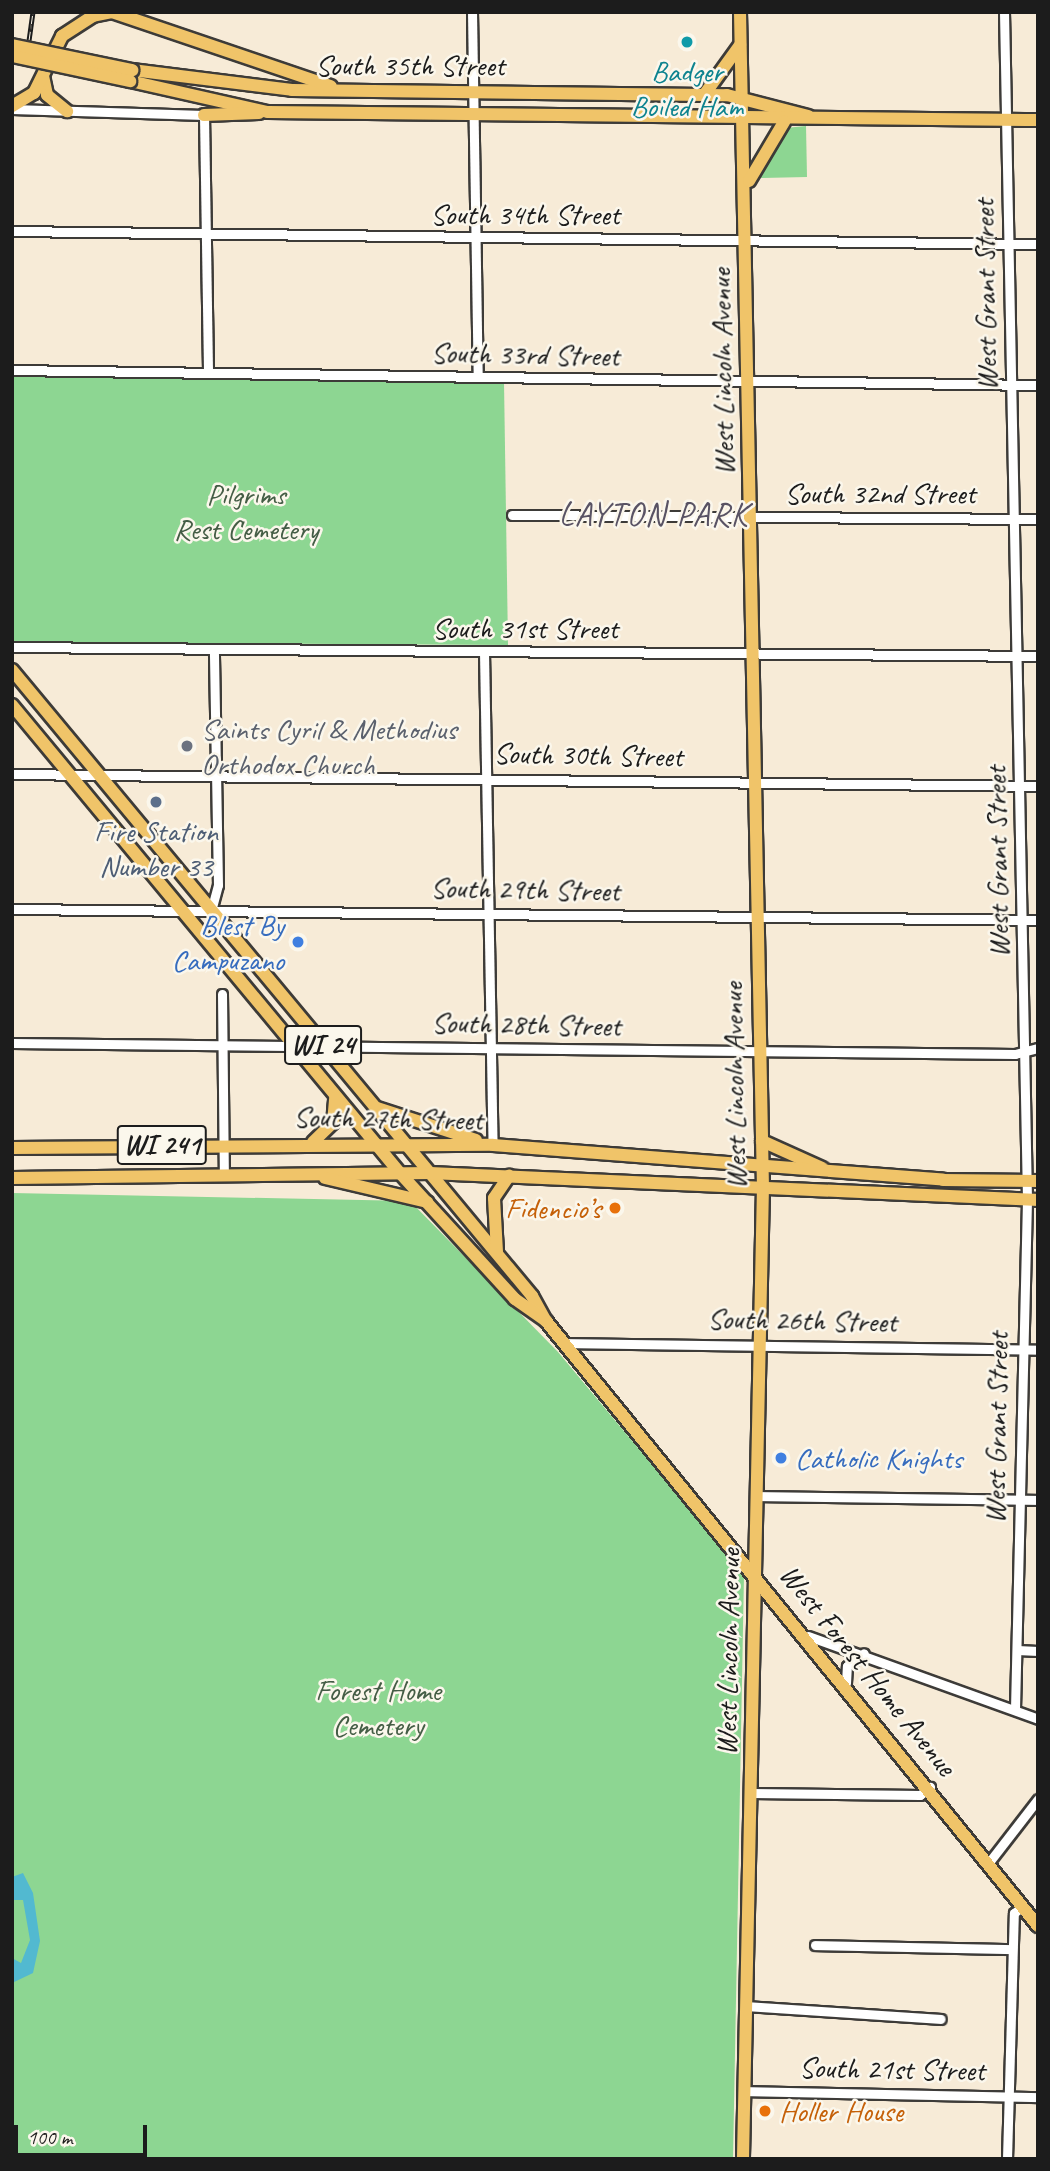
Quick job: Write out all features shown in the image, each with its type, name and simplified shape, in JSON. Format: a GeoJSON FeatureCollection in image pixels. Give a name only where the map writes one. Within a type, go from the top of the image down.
{"type":"FeatureCollection","features":[{"type":"Feature","properties":{"kind":"main road"},"geometry":{"type":"LineString","coordinates":[[12,108],[34,93],[43,76],[50,50],[75,24],[112,12],[344,90]]}},
{"type":"Feature","properties":{"kind":"main road","name":"West Lincoln Avenue"},"geometry":{"type":"LineString","coordinates":[[740,12],[745,97],[747,381],[762,1141],[757,1574],[743,2159]]}},
{"type":"Feature","properties":{"kind":"main road"},"geometry":{"type":"LineString","coordinates":[[704,95],[733,63],[742,38]]}},
{"type":"Feature","properties":{"kind":"main road","name":"South 35th Street"},"geometry":{"type":"LineString","coordinates":[[12,45],[268,112],[473,112],[745,118],[784,122],[808,116],[1038,120]]}},
{"type":"Feature","properties":{"kind":"main road","name":"South 35th Street"},"geometry":{"type":"LineString","coordinates":[[12,56],[131,75],[240,88],[745,97],[808,116]]}},
{"type":"Feature","properties":{"kind":"main road"},"geometry":{"type":"LineString","coordinates":[[43,76],[47,95],[67,111]]}},
{"type":"Feature","properties":{"kind":"main road"},"geometry":{"type":"LineString","coordinates":[[204,115],[268,112]]}},
{"type":"Feature","properties":{"kind":"main road"},"geometry":{"type":"LineString","coordinates":[[746,188],[784,122]]}},
{"type":"Feature","properties":{"kind":"main road","name":"West Forest Home Avenue"},"geometry":{"type":"LineString","coordinates":[[12,670],[497,1252],[546,1321],[808,1636],[990,1861],[1038,1926]]}},
{"type":"Feature","properties":{"kind":"main road","name":"West Forest Home Avenue"},"geometry":{"type":"LineString","coordinates":[[12,705],[399,1172],[515,1299],[546,1321]]}},
{"type":"Feature","properties":{"kind":"main road"},"geometry":{"type":"LineString","coordinates":[[313,1142],[333,1124],[335,1098]]}},
{"type":"Feature","properties":{"kind":"main road"},"geometry":{"type":"LineString","coordinates":[[375,1107],[493,1146]]}},
{"type":"Feature","properties":{"kind":"main road"},"geometry":{"type":"LineString","coordinates":[[762,1141],[832,1172]]}},
{"type":"Feature","properties":{"kind":"main road","name":"South 27th Street"},"geometry":{"type":"LineString","coordinates":[[12,1149],[224,1143],[405,1143],[493,1146],[832,1172],[1032,1181]]}},
{"type":"Feature","properties":{"kind":"main road","name":"South 27th Street"},"geometry":{"type":"LineString","coordinates":[[12,1178],[399,1172],[1032,1200]]}},
{"type":"Feature","properties":{"kind":"main road"},"geometry":{"type":"LineString","coordinates":[[304,1173],[430,1204]]}},
{"type":"Feature","properties":{"kind":"main road"},"geometry":{"type":"LineString","coordinates":[[497,1252],[495,1195],[509,1176]]}},
{"type":"Feature","properties":{"kind":"street"},"geometry":{"type":"LineString","coordinates":[[472,12],[478,377]]}},
{"type":"Feature","properties":{"kind":"street","name":"West Grant Street"},"geometry":{"type":"LineString","coordinates":[[1004,12],[1021,785],[1024,1051],[1032,1181],[1022,1350],[1015,1710]]}},
{"type":"Feature","properties":{"kind":"street"},"geometry":{"type":"LineString","coordinates":[[12,108],[204,115],[208,372]]}},
{"type":"Feature","properties":{"kind":"street","name":"South 34th Street"},"geometry":{"type":"LineString","coordinates":[[12,231],[1038,244]]}},
{"type":"Feature","properties":{"kind":"street","name":"South 33rd Street"},"geometry":{"type":"LineString","coordinates":[[12,370],[1038,384]]}},
{"type":"Feature","properties":{"kind":"street","name":"South 32nd Street"},"geometry":{"type":"LineString","coordinates":[[512,515],[1038,519]]}},
{"type":"Feature","properties":{"kind":"street","name":"South 31st Street"},"geometry":{"type":"LineString","coordinates":[[12,647],[1038,656]]}},
{"type":"Feature","properties":{"kind":"street"},"geometry":{"type":"LineString","coordinates":[[211,911],[218,885],[214,650]]}},
{"type":"Feature","properties":{"kind":"street"},"geometry":{"type":"LineString","coordinates":[[484,652],[493,1146]]}},
{"type":"Feature","properties":{"kind":"street","name":"South 30th Street"},"geometry":{"type":"LineString","coordinates":[[12,774],[1038,786]]}},
{"type":"Feature","properties":{"kind":"street","name":"South 29th Street"},"geometry":{"type":"LineString","coordinates":[[12,909],[1038,920]]}},
{"type":"Feature","properties":{"kind":"street"},"geometry":{"type":"LineString","coordinates":[[222,993],[224,1174]]}},
{"type":"Feature","properties":{"kind":"street","name":"South 28th Street"},"geometry":{"type":"LineString","coordinates":[[12,1043],[761,1051],[1024,1051],[1038,1048]]}},
{"type":"Feature","properties":{"kind":"street","name":"South 26th Street"},"geometry":{"type":"LineString","coordinates":[[564,1343],[1038,1350]]}},
{"type":"Feature","properties":{"kind":"street"},"geometry":{"type":"LineString","coordinates":[[758,1496],[1038,1500]]}},
{"type":"Feature","properties":{"kind":"street"},"geometry":{"type":"LineString","coordinates":[[808,1636],[864,1653],[1038,1719]]}},
{"type":"Feature","properties":{"kind":"street"},"geometry":{"type":"LineString","coordinates":[[1017,1650],[1038,1651]]}},
{"type":"Feature","properties":{"kind":"street"},"geometry":{"type":"LineString","coordinates":[[846,1683],[847,1666],[864,1653]]}},
{"type":"Feature","properties":{"kind":"street"},"geometry":{"type":"LineString","coordinates":[[751,1793],[920,1795],[930,1787]]}},
{"type":"Feature","properties":{"kind":"street"},"geometry":{"type":"LineString","coordinates":[[990,1861],[1038,1799]]}},
{"type":"Feature","properties":{"kind":"street"},"geometry":{"type":"LineString","coordinates":[[1007,2159],[1014,1913],[1023,1906]]}},
{"type":"Feature","properties":{"kind":"street"},"geometry":{"type":"LineString","coordinates":[[815,1945],[1012,1949]]}},
{"type":"Feature","properties":{"kind":"street"},"geometry":{"type":"LineString","coordinates":[[746,2006],[941,2019]]}},
{"type":"Feature","properties":{"kind":"street","name":"South 21st Street"},"geometry":{"type":"LineString","coordinates":[[744,2091],[1038,2097]]}},
{"type":"Feature","properties":{"kind":"green space"},"geometry":{"type":"Polygon","coordinates":[[[806,126],[807,177],[758,178],[785,128],[806,126]]]}},
{"type":"Feature","properties":{"kind":"green space","name":"Pilgrims Rest Cemetery"},"geometry":{"type":"Polygon","coordinates":[[[12,375],[504,382],[508,645],[12,642],[12,375]]]}},
{"type":"Feature","properties":{"kind":"green space","name":"Forest Home Cemetery"},"geometry":{"type":"Polygon","coordinates":[[[12,1193],[410,1201],[558,1352],[744,1575],[733,2159],[12,2159],[12,1193]]]}},
{"type":"Feature","properties":{"kind":"water"},"geometry":{"type":"Polygon","coordinates":[[[23,1873],[33,1893],[40,1941],[33,1973],[12,1983],[12,1958],[21,1963],[30,1940],[23,1900],[12,1900],[12,1877],[23,1873]]]}},
{"type":"Feature","properties":{"kind":"railway"},"geometry":{"type":"LineString","coordinates":[[27,55],[33,12]]}},
{"type":"Feature","properties":{"kind":"place","name":"Badger Boiled Ham"},"geometry":{"type":"Point","coordinates":[687,42]}},
{"type":"Feature","properties":{"kind":"place","name":"Saints Cyril & Methodius Orthodox Church"},"geometry":{"type":"Point","coordinates":[187,746]}},
{"type":"Feature","properties":{"kind":"place","name":"Fire Station Number 33"},"geometry":{"type":"Point","coordinates":[156,802]}},
{"type":"Feature","properties":{"kind":"place","name":"Blest By Campuzano"},"geometry":{"type":"Point","coordinates":[298,942]}},
{"type":"Feature","properties":{"kind":"place","name":"Fidencio’s"},"geometry":{"type":"Point","coordinates":[615,1208]}},
{"type":"Feature","properties":{"kind":"place","name":"Catholic Knights"},"geometry":{"type":"Point","coordinates":[781,1458]}},
{"type":"Feature","properties":{"kind":"place","name":"Holler House"},"geometry":{"type":"Point","coordinates":[765,2111]}},
{"type":"Feature","properties":{"kind":"district","name":"LAYTON PARK"},"geometry":{"type":"Point","coordinates":[654,515]}}]}
